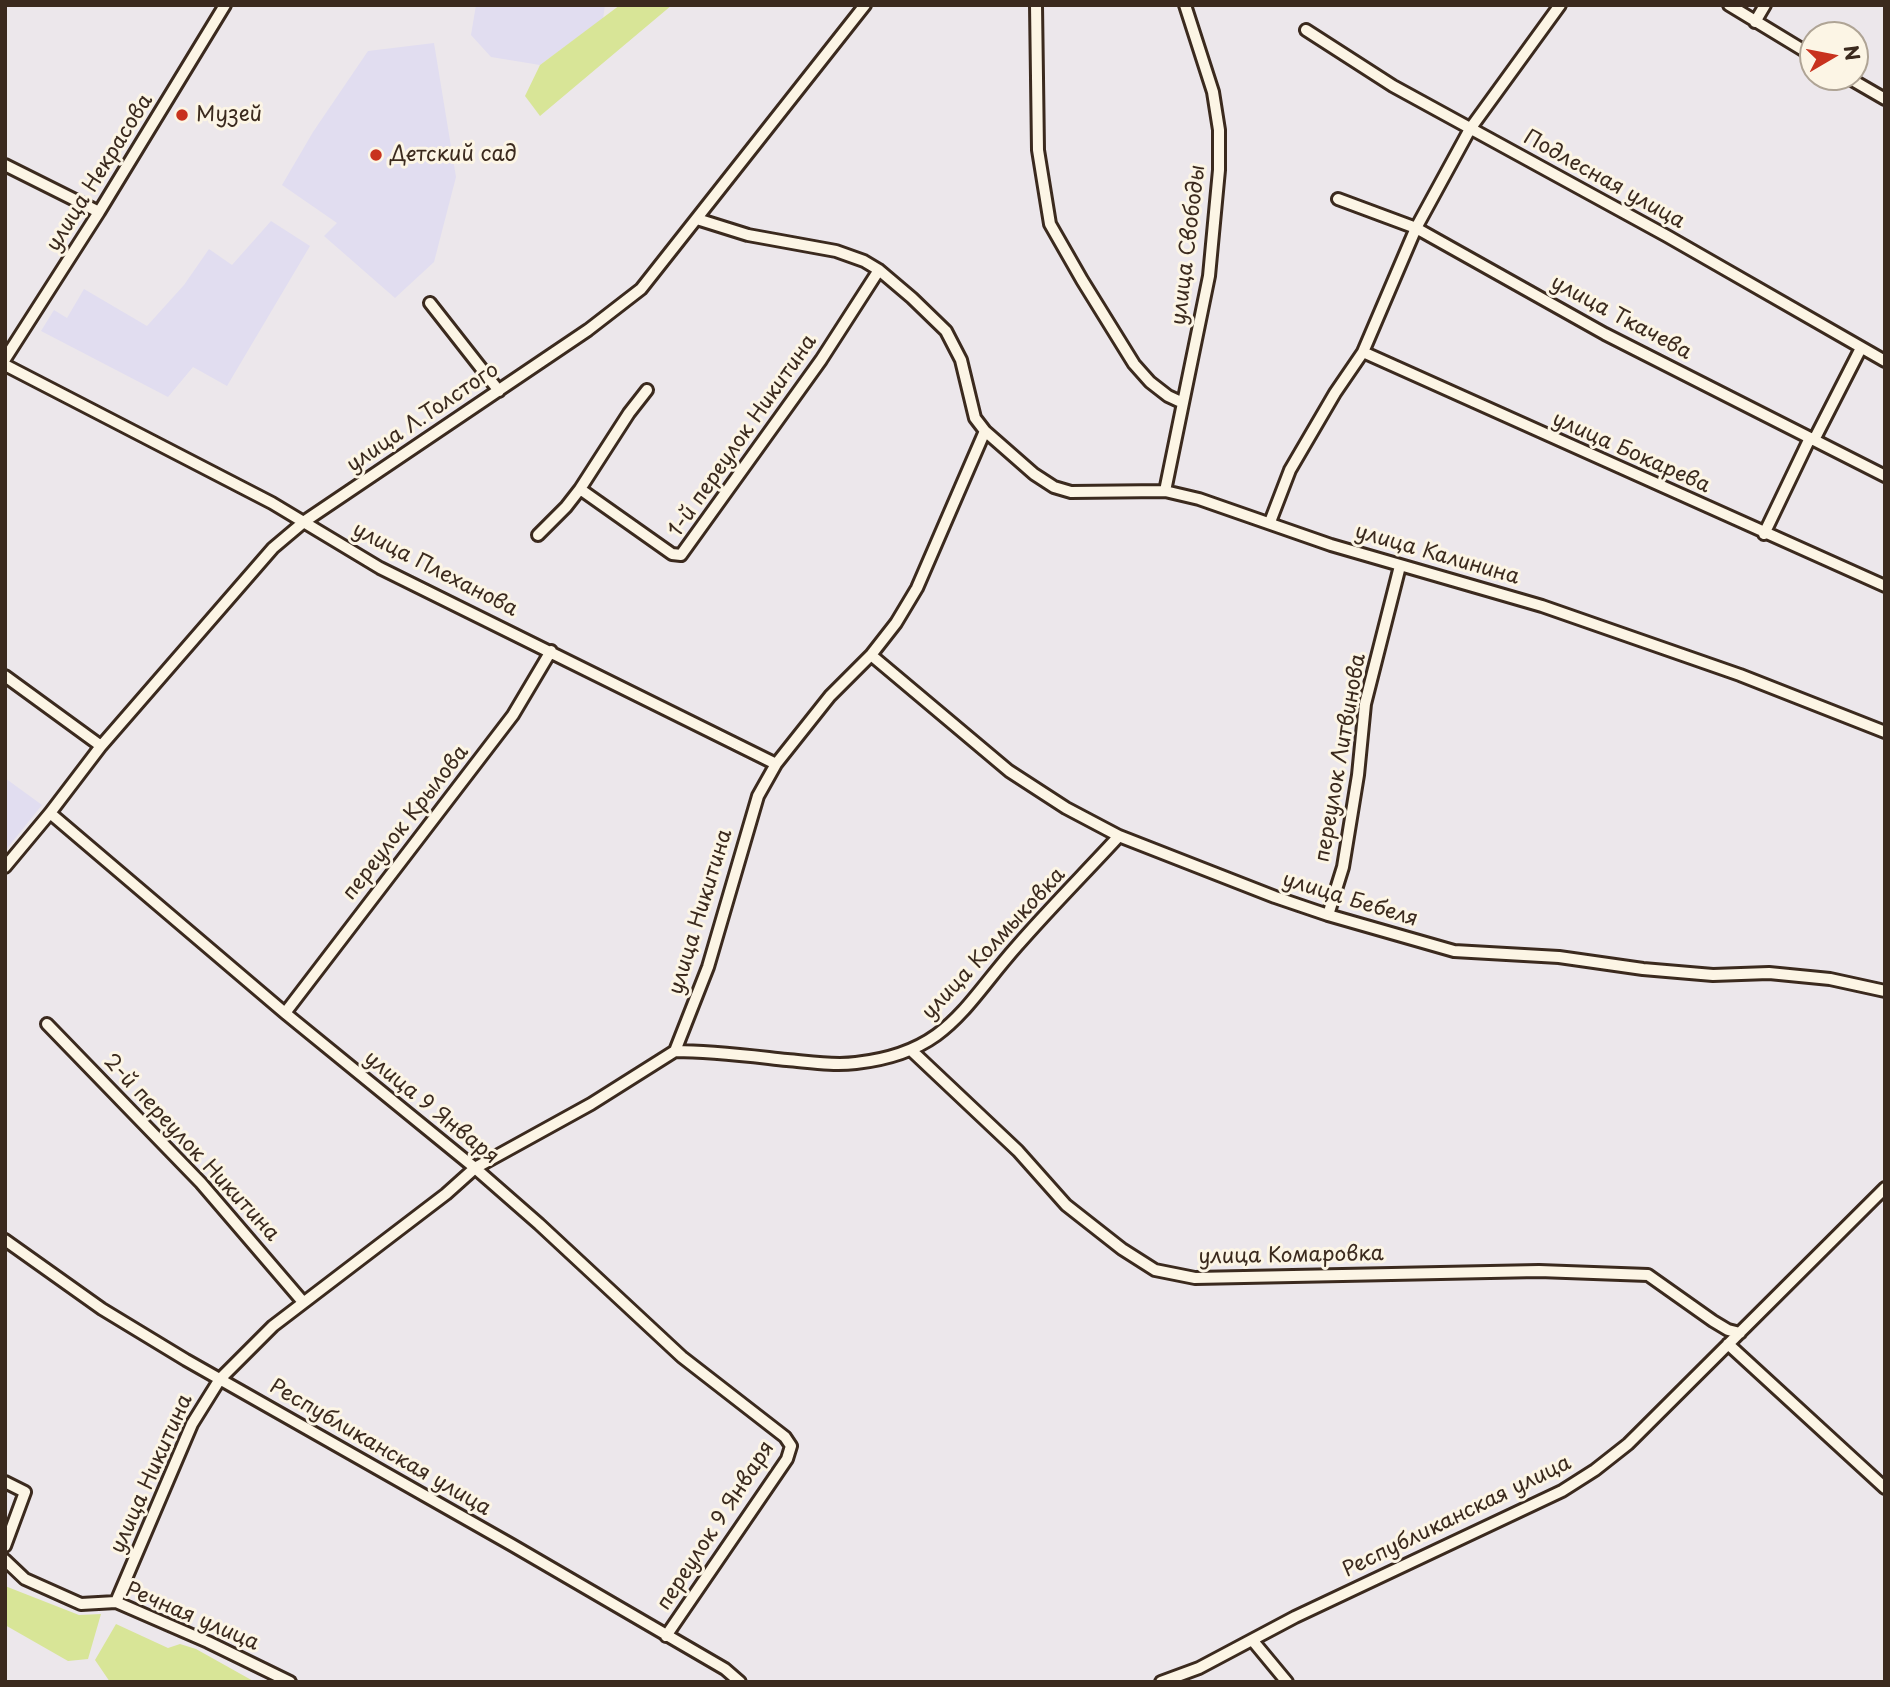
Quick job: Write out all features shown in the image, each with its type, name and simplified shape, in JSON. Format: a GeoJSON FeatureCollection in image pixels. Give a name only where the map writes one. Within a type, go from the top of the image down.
{"type":"FeatureCollection","features":[{"type":"Feature","properties":{"kind":"street","name":"улица Некрасова"},"geometry":{"type":"LineString","coordinates":[[5,359],[99,212],[225,5]]}},
{"type":"Feature","properties":{"kind":"street","name":"улица Л.Толстого"},"geometry":{"type":"LineString","coordinates":[[5,867],[101,746],[273,548],[304,521],[588,330],[641,289],[865,5]]}},
{"type":"Feature","properties":{"kind":"street"},"geometry":{"type":"LineString","coordinates":[[1036,5],[1038,150],[1050,224],[1134,363],[1150,382],[1183,404]]}},
{"type":"Feature","properties":{"kind":"street","name":"улица Свободы"},"geometry":{"type":"LineString","coordinates":[[1164,491],[1209,276],[1219,170],[1219,130],[1213,92],[1185,5]]}},
{"type":"Feature","properties":{"kind":"street"},"geometry":{"type":"LineString","coordinates":[[1270,522],[1290,470],[1335,393],[1363,352],[1416,228],[1470,129],[1559,5]]}},
{"type":"Feature","properties":{"kind":"street"},"geometry":{"type":"LineString","coordinates":[[1728,5],[1799,48]]}},
{"type":"Feature","properties":{"kind":"street"},"geometry":{"type":"LineString","coordinates":[[1755,22],[1765,5]]}},
{"type":"Feature","properties":{"kind":"street","name":"Подлесная улица"},"geometry":{"type":"LineString","coordinates":[[1306,30],[1393,86],[1667,236],[1885,360]]}},
{"type":"Feature","properties":{"kind":"street"},"geometry":{"type":"LineString","coordinates":[[1869,90],[1885,99]]}},
{"type":"Feature","properties":{"kind":"street"},"geometry":{"type":"LineString","coordinates":[[5,164],[99,212]]}},
{"type":"Feature","properties":{"kind":"street","name":"улица Ткачева"},"geometry":{"type":"LineString","coordinates":[[1338,199],[1416,228],[1605,334],[1885,476]]}},
{"type":"Feature","properties":{"kind":"street"},"geometry":{"type":"LineString","coordinates":[[697,219],[748,235],[836,251],[864,261],[878,270],[946,331],[961,360],[975,418],[985,430]]}},
{"type":"Feature","properties":{"kind":"street","name":"1-й переулок Никитина"},"geometry":{"type":"LineString","coordinates":[[580,489],[672,554],[681,555],[821,360],[878,270]]}},
{"type":"Feature","properties":{"kind":"street"},"geometry":{"type":"LineString","coordinates":[[430,303],[499,391]]}},
{"type":"Feature","properties":{"kind":"street"},"geometry":{"type":"LineString","coordinates":[[1764,534],[1861,348]]}},
{"type":"Feature","properties":{"kind":"street","name":"улица Бокарева"},"geometry":{"type":"LineString","coordinates":[[1363,352],[1885,586]]}},
{"type":"Feature","properties":{"kind":"street","name":"улица Плеханова"},"geometry":{"type":"LineString","coordinates":[[5,365],[304,521],[380,568],[776,764]]}},
{"type":"Feature","properties":{"kind":"street"},"geometry":{"type":"LineString","coordinates":[[538,536],[580,489],[629,413],[648,390]]}},
{"type":"Feature","properties":{"kind":"street","name":"улица Калинина"},"geometry":{"type":"LineString","coordinates":[[985,430],[1034,474],[1054,487],[1070,492],[1164,491],[1199,499],[1331,545],[1542,606],[1740,675],[1885,732]]}},
{"type":"Feature","properties":{"kind":"street","name":"улица Никитина"},"geometry":{"type":"LineString","coordinates":[[116,1602],[192,1424],[220,1380],[273,1326],[446,1194],[474,1168],[591,1104],[675,1051],[708,967],[754,807],[776,764],[830,696],[871,655],[897,623],[917,588],[985,430]]}},
{"type":"Feature","properties":{"kind":"street","name":"переулок Литвинова"},"geometry":{"type":"LineString","coordinates":[[1328,915],[1343,867],[1358,775],[1365,705],[1399,566]]}},
{"type":"Feature","properties":{"kind":"street","name":"переулок Крылова"},"geometry":{"type":"LineString","coordinates":[[285,1013],[513,715],[551,651]]}},
{"type":"Feature","properties":{"kind":"street","name":"улица Бебеля"},"geometry":{"type":"LineString","coordinates":[[871,655],[1009,771],[1066,808],[1119,836],[1328,915],[1454,951],[1559,957],[1643,969],[1713,975],[1769,973],[1830,979],[1885,991]]}},
{"type":"Feature","properties":{"kind":"street"},"geometry":{"type":"LineString","coordinates":[[5,676],[101,746]]}},
{"type":"Feature","properties":{"kind":"street","name":"улица 9 Января"},"geometry":{"type":"LineString","coordinates":[[50,813],[285,1013],[474,1168],[539,1224],[682,1357],[785,1437]]}},
{"type":"Feature","properties":{"kind":"street","name":"улица Колмыковка"},"geometry":{"type":"LineString","coordinates":[[675,1051],[854,1063],[912,1051],[934,1038],[959,1016],[1017,947],[1119,836]]}},
{"type":"Feature","properties":{"kind":"street","name":"2-й переулок Никитина"},"geometry":{"type":"LineString","coordinates":[[47,1024],[201,1183],[303,1302]]}},
{"type":"Feature","properties":{"kind":"street","name":"улица Комаровка"},"geometry":{"type":"LineString","coordinates":[[912,1051],[1018,1152],[1066,1205],[1122,1249],[1155,1270],[1195,1278],[1539,1271],[1648,1275],[1713,1321],[1728,1330],[1740,1333]]}},
{"type":"Feature","properties":{"kind":"street","name":"Республиканская улица"},"geometry":{"type":"LineString","coordinates":[[1161,1682],[1199,1668],[1295,1617],[1562,1491],[1595,1470],[1628,1444],[1885,1188]]}},
{"type":"Feature","properties":{"kind":"street","name":"Республиканская улица"},"geometry":{"type":"LineString","coordinates":[[5,1240],[102,1309],[220,1380],[500,1538],[725,1669],[740,1682]]}},
{"type":"Feature","properties":{"kind":"street"},"geometry":{"type":"LineString","coordinates":[[1728,1344],[1885,1488]]}},
{"type":"Feature","properties":{"kind":"street","name":"переулок 9 Января"},"geometry":{"type":"LineString","coordinates":[[666,1636],[787,1459],[791,1446],[785,1437]]}},
{"type":"Feature","properties":{"kind":"street"},"geometry":{"type":"LineString","coordinates":[[5,1482],[25,1492],[5,1546]]}},
{"type":"Feature","properties":{"kind":"street","name":"Речная улица"},"geometry":{"type":"LineString","coordinates":[[5,1559],[24,1579],[81,1604],[116,1602],[290,1682]]}},
{"type":"Feature","properties":{"kind":"street"},"geometry":{"type":"LineString","coordinates":[[1253,1641],[1287,1682]]}},
{"type":"Feature","properties":{"kind":"shaded area"},"geometry":{"type":"Polygon","coordinates":[[[476,5],[605,5],[603,19],[540,65],[491,57],[471,35],[476,5]]]}},
{"type":"Feature","properties":{"kind":"shaded area","name":"Детский сад"},"geometry":{"type":"Polygon","coordinates":[[[434,43],[456,177],[434,262],[395,298],[324,236],[337,223],[282,185],[313,132],[368,51],[434,43]]]}},
{"type":"Feature","properties":{"kind":"shaded area"},"geometry":{"type":"Polygon","coordinates":[[[271,221],[310,246],[227,386],[193,367],[168,397],[41,331],[54,310],[67,318],[84,289],[147,326],[184,285],[209,249],[232,265],[271,221]]]}},
{"type":"Feature","properties":{"kind":"shaded area"},"geometry":{"type":"Polygon","coordinates":[[[5,778],[42,805],[5,851],[5,778]]]}},
{"type":"Feature","properties":{"kind":"green space"},"geometry":{"type":"Polygon","coordinates":[[[620,5],[672,5],[540,116],[525,96],[540,65],[620,5]]]}},
{"type":"Feature","properties":{"kind":"green space"},"geometry":{"type":"Polygon","coordinates":[[[5,1586],[79,1615],[101,1614],[88,1659],[68,1661],[5,1625],[5,1586]]]}},
{"type":"Feature","properties":{"kind":"green space"},"geometry":{"type":"Polygon","coordinates":[[[116,1624],[168,1648],[180,1644],[196,1649],[255,1682],[110,1682],[95,1660],[116,1624]]]}},
{"type":"Feature","properties":{"kind":"place","name":"Музей"},"geometry":{"type":"Point","coordinates":[182,115]}},
{"type":"Feature","properties":{"kind":"place","name":"Детский сад"},"geometry":{"type":"Point","coordinates":[376,155]}}]}
